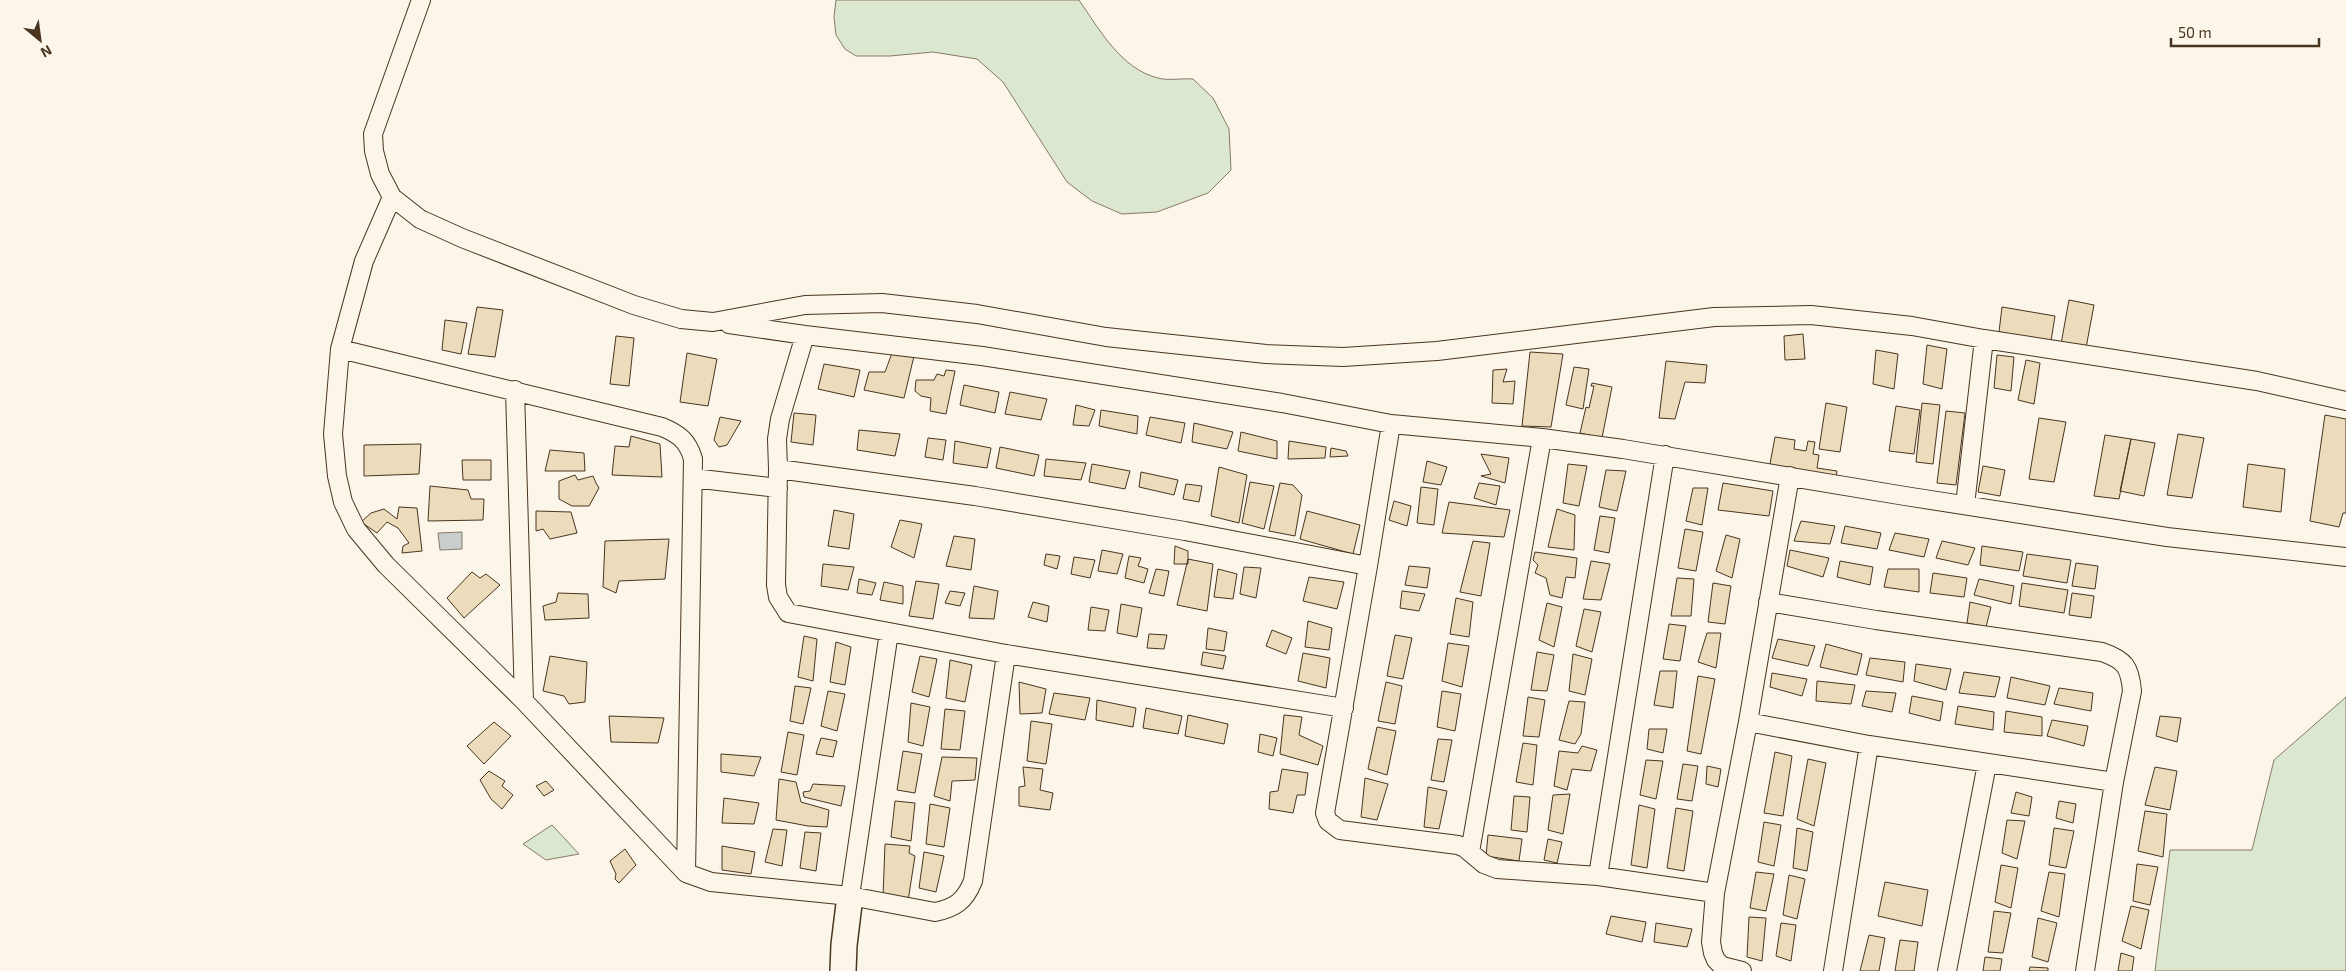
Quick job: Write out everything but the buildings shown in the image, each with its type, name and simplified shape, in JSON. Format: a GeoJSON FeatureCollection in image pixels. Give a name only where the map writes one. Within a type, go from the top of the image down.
{"type":"FeatureCollection","features":[{"type":"Feature","properties":{"kind":"street"},"geometry":{"type":"LineString","coordinates":[[421,0],[373,134],[374,152],[380,174],[392,197],[420,219],[462,238],[634,305],[681,319],[982,356],[1282,403],[1391,424],[1542,438],[1665,455],[2167,537],[2346,557]]}},
{"type":"Feature","properties":{"kind":"street"},"geometry":{"type":"LineString","coordinates":[[392,197],[364,261],[340,349],[333,434],[336,468],[343,502],[356,529],[409,589],[524,701],[686,873],[711,882],[850,896],[935,912],[948,910],[961,902],[968,895],[973,881],[1006,654]]}},
{"type":"Feature","properties":{"kind":"street"},"geometry":{"type":"LineString","coordinates":[[713,322],[805,305],[882,303],[977,314],[1106,337],[1266,354],[1342,357],[1437,350],[1714,317],[1811,315],[1912,326],[1984,339],[2257,381],[2346,401]]}},
{"type":"Feature","properties":{"kind":"street"},"geometry":{"type":"LineString","coordinates":[[804,335],[780,419],[777,439],[776,585],[781,605],[788,613],[1006,654],[1344,708]]}},
{"type":"Feature","properties":{"kind":"street"},"geometry":{"type":"LineString","coordinates":[[1965,505],[1984,339]]}},
{"type":"Feature","properties":{"kind":"street"},"geometry":{"type":"LineString","coordinates":[[340,349],[662,427],[678,434],[689,445],[694,459],[686,873]]}},
{"type":"Feature","properties":{"kind":"street"},"geometry":{"type":"LineString","coordinates":[[515,390],[524,701]]}},
{"type":"Feature","properties":{"kind":"street"},"geometry":{"type":"LineString","coordinates":[[1391,424],[1325,813],[1328,821],[1340,830],[1458,845],[1470,852],[1475,858],[1497,869],[1598,876],[1715,893]]}},
{"type":"Feature","properties":{"kind":"street"},"geometry":{"type":"LineString","coordinates":[[1470,852],[1542,438]]}},
{"type":"Feature","properties":{"kind":"street"},"geometry":{"type":"LineString","coordinates":[[1598,876],[1665,455]]}},
{"type":"Feature","properties":{"kind":"street"},"geometry":{"type":"LineString","coordinates":[[778,469],[975,496],[1185,531],[1368,566]]}},
{"type":"Feature","properties":{"kind":"street"},"geometry":{"type":"LineString","coordinates":[[1742,971],[1722,966],[1716,960],[1713,953],[1711,942],[1715,893],[1748,722],[1790,476]]}},
{"type":"Feature","properties":{"kind":"street"},"geometry":{"type":"LineString","coordinates":[[693,478],[778,488]]}},
{"type":"Feature","properties":{"kind":"street"},"geometry":{"type":"LineString","coordinates":[[1768,602],[1876,620],[2102,652],[2118,658],[2130,676],[2132,691],[2114,782],[2085,971]]}},
{"type":"Feature","properties":{"kind":"street"},"geometry":{"type":"LineString","coordinates":[[843,971],[850,896],[889,632]]}},
{"type":"Feature","properties":{"kind":"street"},"geometry":{"type":"LineString","coordinates":[[1748,722],[1869,745],[2114,782]]}},
{"type":"Feature","properties":{"kind":"street"},"geometry":{"type":"LineString","coordinates":[[1833,971],[1869,745]]}},
{"type":"Feature","properties":{"kind":"street"},"geometry":{"type":"LineString","coordinates":[[1947,971],[1987,764]]}},
{"type":"Feature","properties":{"kind":"green space"},"geometry":{"type":"Polygon","coordinates":[[[836,0],[1079,0],[1112,46],[1133,66],[1162,79],[1193,79],[1213,98],[1229,129],[1231,170],[1208,193],[1157,212],[1122,214],[1092,201],[1067,182],[1003,82],[977,59],[933,52],[890,56],[856,56],[845,49],[836,35],[834,17],[836,0]]]}},
{"type":"Feature","properties":{"kind":"green space"},"geometry":{"type":"Polygon","coordinates":[[[2346,697],[2346,971],[2155,971],[2170,850],[2252,850],[2274,760],[2346,697]]]}},
{"type":"Feature","properties":{"kind":"green space"},"geometry":{"type":"Polygon","coordinates":[[[552,825],[579,854],[546,860],[523,844],[552,825]]]}},
{"type":"Feature","properties":{"kind":"shaded area"},"geometry":{"type":"Polygon","coordinates":[[[462,532],[462,549],[440,550],[438,533],[462,532]]]}}]}
